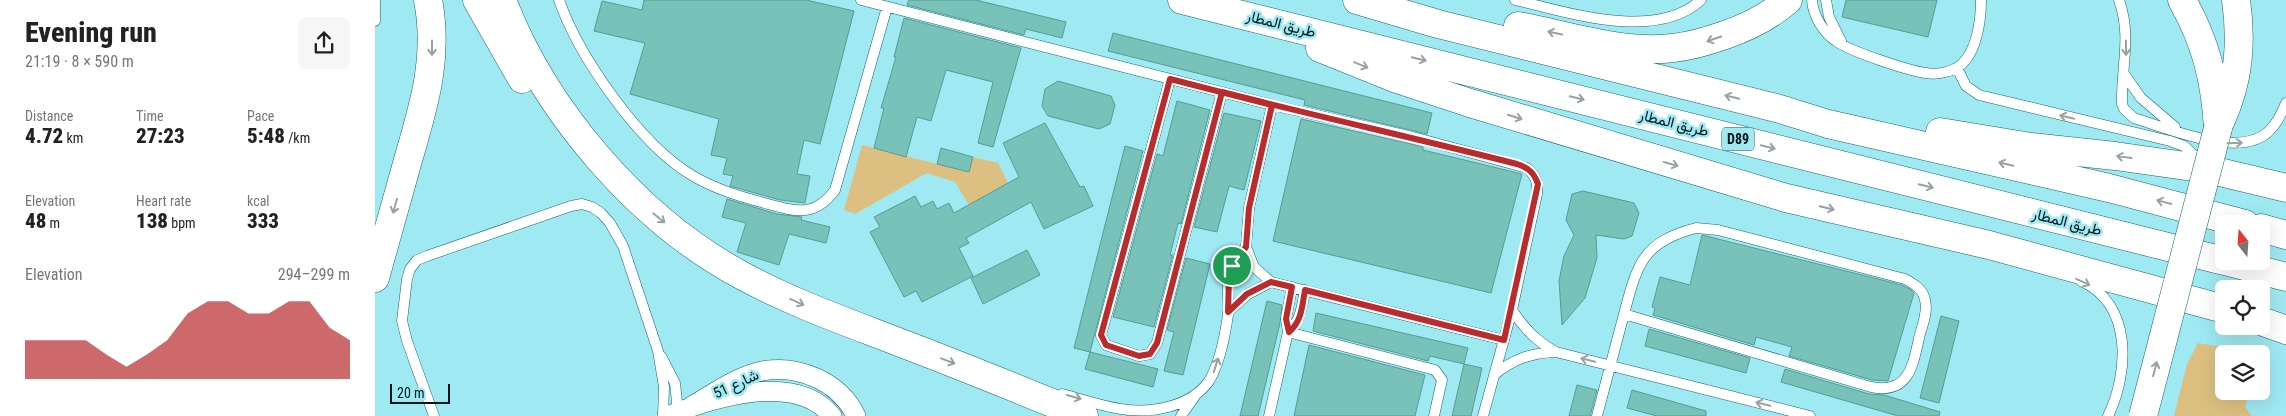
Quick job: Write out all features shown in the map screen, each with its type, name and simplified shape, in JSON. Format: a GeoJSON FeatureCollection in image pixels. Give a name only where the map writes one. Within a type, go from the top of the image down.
{"type":"FeatureCollection","features":[{"type":"Feature","properties":{"kind":"main road"},"geometry":{"type":"LineString","coordinates":[[375,278],[429,87],[433,53],[432,19],[428,0]]}},
{"type":"Feature","properties":{"kind":"main road"},"geometry":{"type":"LineString","coordinates":[[477,0],[486,19],[531,78],[633,197],[685,239],[740,275],[798,303],[993,378],[1082,416]]}},
{"type":"Feature","properties":{"kind":"main road"},"geometry":{"type":"LineString","coordinates":[[502,0],[531,78]]}},
{"type":"Feature","properties":{"kind":"main road","name":"طريق المطار"},"geometry":{"type":"LineString","coordinates":[[1182,0],[2215,259]]}},
{"type":"Feature","properties":{"kind":"main road"},"geometry":{"type":"LineString","coordinates":[[1357,0],[1438,24],[1780,109],[1829,124],[2109,188],[2215,216]]}},
{"type":"Feature","properties":{"kind":"main road"},"geometry":{"type":"LineString","coordinates":[[1438,24],[1490,21],[1637,48],[1673,48],[1707,41],[1741,30],[1763,19],[1788,0]]}},
{"type":"Feature","properties":{"kind":"main road"},"geometry":{"type":"LineString","coordinates":[[2182,0],[2197,26],[2209,59],[2216,94],[2218,128]]}},
{"type":"Feature","properties":{"kind":"main road"},"geometry":{"type":"LineString","coordinates":[[2143,416],[2218,128],[2231,96],[2239,63],[2240,29],[2236,0]]}},
{"type":"Feature","properties":{"kind":"main road"},"geometry":{"type":"LineString","coordinates":[[1253,17],[1324,50],[1397,79],[1557,130],[1787,198],[1989,246],[2215,307]]}},
{"type":"Feature","properties":{"kind":"main road"},"geometry":{"type":"LineString","coordinates":[[1780,109],[1854,118],[2031,147],[2207,169],[2286,188]]}},
{"type":"Feature","properties":{"kind":"main road"},"geometry":{"type":"LineString","coordinates":[[2270,230],[2286,234]]}},
{"type":"Feature","properties":{"kind":"main road","name":"طريق المطار"},"geometry":{"type":"LineString","coordinates":[[2259,270],[2286,277]]}},
{"type":"Feature","properties":{"kind":"main road"},"geometry":{"type":"LineString","coordinates":[[2270,324],[2286,330]]}},
{"type":"Feature","properties":{"kind":"street","name":"شارع 51"},"geometry":{"type":"LineString","coordinates":[[675,413],[739,379],[762,371],[786,370],[806,374],[824,381],[839,393],[852,408],[856,416]]}},
{"type":"Feature","properties":{"kind":"street","name":"شارع 51"},"geometry":{"type":"LineString","coordinates":[[675,413],[759,390],[779,390],[797,394],[814,402],[832,416]]}},
{"type":"Feature","properties":{"kind":"lane"},"geometry":{"type":"LineString","coordinates":[[559,0],[576,41],[593,68],[643,133],[667,156],[692,175],[716,188],[737,196],[789,210],[802,211],[815,209],[827,201],[835,190],[887,7]]}},
{"type":"Feature","properties":{"kind":"lane"},"geometry":{"type":"LineString","coordinates":[[861,0],[1272,105],[1413,137],[1527,168],[1534,175],[1538,184],[1537,194],[1512,310],[1483,416]]}},
{"type":"Feature","properties":{"kind":"lane"},"geometry":{"type":"LineString","coordinates":[[1515,0],[1605,20],[1624,22],[1662,18],[1681,12],[1701,0]]}},
{"type":"Feature","properties":{"kind":"lane"},"geometry":{"type":"LineString","coordinates":[[1812,0],[1819,23],[1830,36],[1844,46],[1927,74],[1947,72],[1957,68],[1968,57],[1973,48],[1981,0]]}},
{"type":"Feature","properties":{"kind":"lane"},"geometry":{"type":"LineString","coordinates":[[1826,0],[1829,17],[1844,46]]}},
{"type":"Feature","properties":{"kind":"lane"},"geometry":{"type":"LineString","coordinates":[[2119,0],[2126,25],[2122,104],[2134,118],[2214,141],[2234,144],[2249,142],[2266,134],[2277,122],[2286,103]]}},
{"type":"Feature","properties":{"kind":"lane"},"geometry":{"type":"LineString","coordinates":[[375,1],[375,21]]}},
{"type":"Feature","properties":{"kind":"lane"},"geometry":{"type":"LineString","coordinates":[[1741,30],[1761,7]]}},
{"type":"Feature","properties":{"kind":"lane"},"geometry":{"type":"LineString","coordinates":[[1957,68],[1966,86],[1979,95],[2185,146],[2193,152],[2207,169]]}},
{"type":"Feature","properties":{"kind":"lane"},"geometry":{"type":"LineString","coordinates":[[2124,74],[2141,98],[2153,110],[2184,132]]}},
{"type":"Feature","properties":{"kind":"lane"},"geometry":{"type":"LineString","coordinates":[[1170,79],[1101,335],[1106,345],[1139,356],[1150,354],[1157,343],[1222,92]]}},
{"type":"Feature","properties":{"kind":"lane"},"geometry":{"type":"LineString","coordinates":[[1272,105],[1249,208],[1246,247],[1254,267],[1271,282],[1504,340]]}},
{"type":"Feature","properties":{"kind":"lane"},"geometry":{"type":"LineString","coordinates":[[434,416],[404,331],[402,311],[410,269],[417,260],[427,256],[571,206],[582,204],[592,207],[610,223],[623,246],[658,351],[664,387],[675,413]]}},
{"type":"Feature","properties":{"kind":"lane"},"geometry":{"type":"LineString","coordinates":[[1597,416],[1611,365],[1624,314],[1634,277],[1640,263],[1655,246],[1674,234],[1696,228],[1719,230],[1905,279],[1916,284],[1925,300],[1926,311],[1911,368],[1905,379],[1896,387],[1883,389],[1624,314]]}},
{"type":"Feature","properties":{"kind":"lane"},"geometry":{"type":"LineString","coordinates":[[1989,246],[2024,262],[2070,276],[2090,285],[2105,298],[2115,315],[2121,335],[2123,357],[2121,379],[2115,400],[2107,416]]}},
{"type":"Feature","properties":{"kind":"lane"},"geometry":{"type":"LineString","coordinates":[[1181,416],[1197,394],[1208,383],[1215,370],[1228,312],[1229,277],[1232,266],[1246,247]]}},
{"type":"Feature","properties":{"kind":"lane"},"geometry":{"type":"LineString","coordinates":[[1228,312],[1247,294],[1271,282]]}},
{"type":"Feature","properties":{"kind":"lane"},"geometry":{"type":"LineString","coordinates":[[1289,332],[1286,319],[1292,287]]}},
{"type":"Feature","properties":{"kind":"lane"},"geometry":{"type":"LineString","coordinates":[[1269,416],[1289,332],[1301,315],[1305,290]]}},
{"type":"Feature","properties":{"kind":"lane"},"geometry":{"type":"LineString","coordinates":[[1512,310],[1530,335],[1556,352]]}},
{"type":"Feature","properties":{"kind":"lane"},"geometry":{"type":"LineString","coordinates":[[1289,332],[1435,370],[1440,374],[1442,380],[1434,416]]}},
{"type":"Feature","properties":{"kind":"lane"},"geometry":{"type":"LineString","coordinates":[[658,351],[668,366],[675,383],[675,413]]}},
{"type":"Feature","properties":{"kind":"lane"},"geometry":{"type":"LineString","coordinates":[[1494,375],[1507,364],[1523,357],[1539,352],[1556,352],[1810,416]]}},
{"type":"Feature","properties":{"kind":"lane"},"geometry":{"type":"LineString","coordinates":[[993,378],[1029,385],[1109,407],[1138,411],[1168,407],[1197,394]]}},
{"type":"Feature","properties":{"kind":"shaded area"},"geometry":{"type":"Polygon","coordinates":[[[862,145],[969,172],[973,157],[998,163],[1008,183],[969,205],[955,182],[927,173],[855,214],[844,210],[862,145]]]}},
{"type":"Feature","properties":{"kind":"shaded area"},"geometry":{"type":"Polygon","coordinates":[[[2198,343],[2215,346],[2215,400],[2247,400],[2245,407],[2252,416],[2174,416],[2187,364],[2198,343]]]}},
{"type":"Feature","properties":{"kind":"building"},"geometry":{"type":"Polygon","coordinates":[[[644,0],[806,0],[854,11],[820,144],[804,140],[797,174],[810,176],[805,203],[780,200],[730,186],[733,176],[723,174],[727,158],[711,155],[719,119],[630,94],[645,43],[594,31],[602,1],[642,10],[644,0]]]}},
{"type":"Feature","properties":{"kind":"building"},"geometry":{"type":"Polygon","coordinates":[[[909,0],[976,0],[1066,22],[1062,38],[1026,29],[1024,35],[907,5],[909,0]]]}},
{"type":"Feature","properties":{"kind":"building"},"geometry":{"type":"Polygon","coordinates":[[[1846,0],[1937,0],[1928,37],[1842,17],[1846,0]]]}},
{"type":"Feature","properties":{"kind":"building"},"geometry":{"type":"Polygon","coordinates":[[[904,18],[1021,48],[993,147],[978,143],[993,82],[946,70],[931,121],[917,117],[906,157],[874,148],[884,108],[881,108],[896,57],[894,57],[904,18]]]}},
{"type":"Feature","properties":{"kind":"building"},"geometry":{"type":"Polygon","coordinates":[[[1113,33],[1432,113],[1427,134],[1304,105],[1305,100],[1108,51],[1113,33]]]}},
{"type":"Feature","properties":{"kind":"building"},"geometry":{"type":"Polygon","coordinates":[[[1058,81],[1111,96],[1115,105],[1110,124],[1099,129],[1048,116],[1042,106],[1045,89],[1058,81]]]}},
{"type":"Feature","properties":{"kind":"building"},"geometry":{"type":"Polygon","coordinates":[[[1177,101],[1210,110],[1181,224],[1178,223],[1170,255],[1173,255],[1154,327],[1113,317],[1157,154],[1163,156],[1177,101]]]}},
{"type":"Feature","properties":{"kind":"building"},"geometry":{"type":"Polygon","coordinates":[[[1224,113],[1261,121],[1244,190],[1229,186],[1217,232],[1194,227],[1224,113]]]}},
{"type":"Feature","properties":{"kind":"building"},"geometry":{"type":"Polygon","coordinates":[[[1301,119],[1411,144],[1423,147],[1423,150],[1522,174],[1491,293],[1273,241],[1301,119]]]}},
{"type":"Feature","properties":{"kind":"building"},"geometry":{"type":"Polygon","coordinates":[[[1045,123],[1080,187],[1084,186],[1093,206],[1044,229],[1031,202],[966,238],[969,243],[959,248],[973,276],[922,302],[916,291],[904,297],[870,232],[880,227],[874,217],[915,196],[921,207],[933,201],[937,209],[949,203],[954,213],[1019,177],[1003,143],[1045,123]]]}},
{"type":"Feature","properties":{"kind":"building"},"geometry":{"type":"Polygon","coordinates":[[[1125,146],[1143,151],[1090,352],[1074,348],[1125,146]]]}},
{"type":"Feature","properties":{"kind":"building"},"geometry":{"type":"Polygon","coordinates":[[[941,148],[973,157],[969,172],[937,164],[941,148]]]}},
{"type":"Feature","properties":{"kind":"building"},"geometry":{"type":"Polygon","coordinates":[[[1583,191],[1634,203],[1639,213],[1632,236],[1624,239],[1596,235],[1597,258],[1585,298],[1562,325],[1559,281],[1564,256],[1574,235],[1566,220],[1572,194],[1583,191]]]}},
{"type":"Feature","properties":{"kind":"building"},"geometry":{"type":"Polygon","coordinates":[[[727,199],[777,214],[802,217],[801,220],[830,227],[826,243],[789,234],[779,265],[737,252],[746,223],[722,217],[727,199]]]}},
{"type":"Feature","properties":{"kind":"building"},"geometry":{"type":"Polygon","coordinates":[[[1702,235],[1902,285],[1911,290],[1914,293],[1888,381],[1872,380],[1789,356],[1792,347],[1756,337],[1754,345],[1653,315],[1655,308],[1652,307],[1660,277],[1690,285],[1702,235]]]}},
{"type":"Feature","properties":{"kind":"building"},"geometry":{"type":"Polygon","coordinates":[[[1027,250],[1040,275],[983,304],[971,278],[1027,250]]]}},
{"type":"Feature","properties":{"kind":"building"},"geometry":{"type":"Polygon","coordinates":[[[1186,258],[1210,264],[1183,375],[1164,371],[1174,332],[1167,330],[1186,258]]]}},
{"type":"Feature","properties":{"kind":"building"},"geometry":{"type":"Polygon","coordinates":[[[1267,301],[1282,305],[1280,323],[1258,416],[1240,416],[1267,301]]]}},
{"type":"Feature","properties":{"kind":"building"},"geometry":{"type":"Polygon","coordinates":[[[1316,313],[1468,348],[1464,364],[1430,356],[1428,361],[1313,331],[1316,313]]]}},
{"type":"Feature","properties":{"kind":"building"},"geometry":{"type":"Polygon","coordinates":[[[1941,316],[1959,321],[1939,403],[1920,398],[1941,316]]]}},
{"type":"Feature","properties":{"kind":"building"},"geometry":{"type":"Polygon","coordinates":[[[1649,329],[1750,358],[1746,373],[1645,346],[1649,329]]]}},
{"type":"Feature","properties":{"kind":"building"},"geometry":{"type":"Polygon","coordinates":[[[1309,345],[1425,375],[1415,416],[1294,416],[1309,345]]]}},
{"type":"Feature","properties":{"kind":"building"},"geometry":{"type":"Polygon","coordinates":[[[1090,352],[1158,369],[1153,387],[1085,369],[1090,352]]]}},
{"type":"Feature","properties":{"kind":"building"},"geometry":{"type":"Polygon","coordinates":[[[1464,364],[1482,368],[1471,416],[1452,416],[1464,364]]]}},
{"type":"Feature","properties":{"kind":"building"},"geometry":{"type":"Polygon","coordinates":[[[1785,369],[1869,394],[1884,395],[1940,412],[1939,416],[1898,416],[1781,382],[1785,369]]]}},
{"type":"Feature","properties":{"kind":"building"},"geometry":{"type":"Polygon","coordinates":[[[1577,385],[1597,390],[1590,416],[1569,416],[1577,385]]]}},
{"type":"Feature","properties":{"kind":"building"},"geometry":{"type":"Polygon","coordinates":[[[1632,390],[1706,411],[1706,416],[1657,416],[1627,408],[1632,390]]]}},
{"type":"Feature","properties":{"kind":"route"},"geometry":{"type":"LineString","coordinates":[[1232,266],[1229,277],[1228,312],[1247,294],[1271,282],[1292,287],[1286,319],[1289,332],[1301,315],[1305,290],[1504,340],[1538,184],[1534,175],[1527,168],[1517,164],[1413,137],[1222,92],[1182,249],[1157,343],[1150,354],[1139,356],[1106,345],[1102,341],[1101,335],[1170,79],[1272,105],[1249,208],[1246,247],[1232,266]]}}]}
